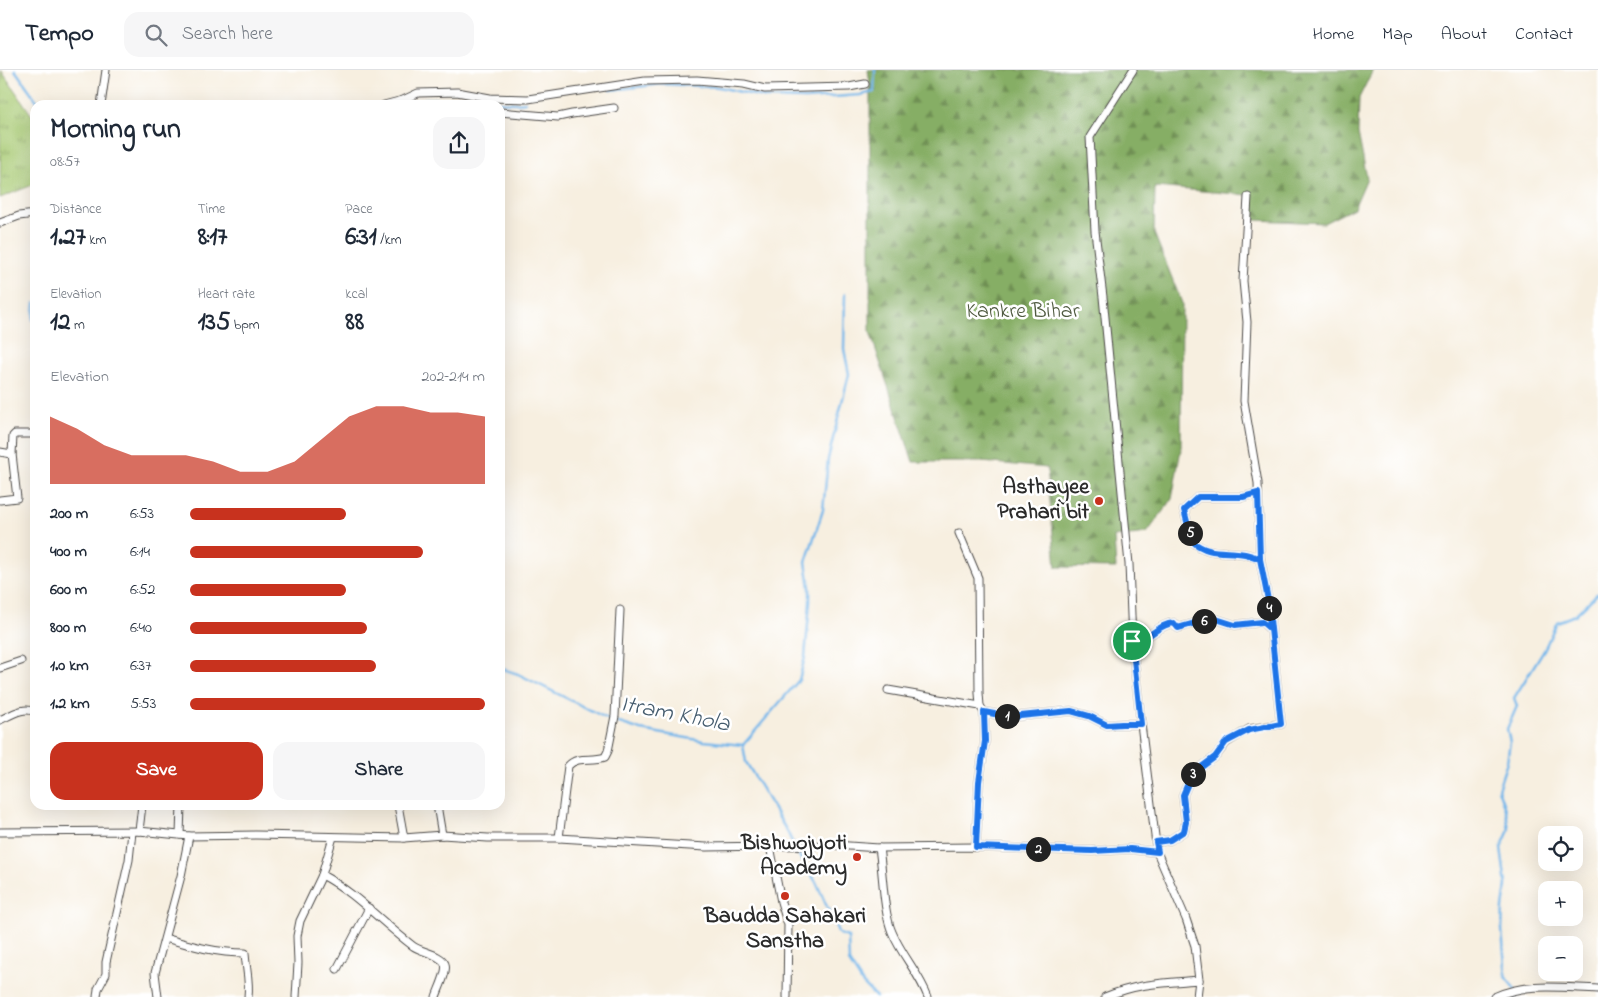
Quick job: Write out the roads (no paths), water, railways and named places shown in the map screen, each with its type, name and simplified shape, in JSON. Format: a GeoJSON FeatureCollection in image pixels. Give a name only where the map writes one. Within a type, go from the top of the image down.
{"type":"FeatureCollection","features":[{"type":"Feature","properties":{"kind":"street"},"geometry":{"type":"LineString","coordinates":[[102,100],[106,70]]}},
{"type":"Feature","properties":{"kind":"street"},"geometry":{"type":"LineString","coordinates":[[1133,70],[1090,137],[1094,231],[1103,296],[1129,564],[1132,641],[1156,842],[1158,852],[1186,919],[1195,946],[1199,980],[1197,997]]}},
{"type":"Feature","properties":{"kind":"street"},"geometry":{"type":"LineString","coordinates":[[403,100],[418,93],[456,92],[490,98],[528,99],[645,81],[697,80],[744,84],[765,88],[849,87],[865,84]]}},
{"type":"Feature","properties":{"kind":"street"},"geometry":{"type":"LineString","coordinates":[[505,112],[558,117],[614,108]]}},
{"type":"Feature","properties":{"kind":"street"},"geometry":{"type":"LineString","coordinates":[[1156,842],[1170,840],[1184,831],[1186,822],[1183,795],[1192,774],[1215,757],[1226,742],[1249,730],[1281,724],[1268,600],[1260,559],[1258,493],[1244,401],[1247,322],[1242,282],[1248,197]]}},
{"type":"Feature","properties":{"kind":"street"},"geometry":{"type":"LineString","coordinates":[[0,223],[19,216],[30,215]]}},
{"type":"Feature","properties":{"kind":"street"},"geometry":{"type":"LineString","coordinates":[[0,500],[16,498],[12,454],[13,436],[15,434],[30,434]]}},
{"type":"Feature","properties":{"kind":"street"},"geometry":{"type":"LineString","coordinates":[[0,452],[12,454]]}},
{"type":"Feature","properties":{"kind":"street"},"geometry":{"type":"LineString","coordinates":[[1258,493],[1243,497],[1198,497],[1184,510],[1192,541],[1195,544],[1220,553],[1244,554],[1260,559]]}},
{"type":"Feature","properties":{"kind":"street"},"geometry":{"type":"LineString","coordinates":[[959,533],[978,578],[982,709],[985,741],[979,782],[976,847]]}},
{"type":"Feature","properties":{"kind":"street"},"geometry":{"type":"LineString","coordinates":[[559,838],[568,766],[576,759],[605,757],[608,751],[615,716],[620,610]]}},
{"type":"Feature","properties":{"kind":"street"},"geometry":{"type":"LineString","coordinates":[[1132,641],[1144,638],[1160,626],[1174,623],[1178,628],[1213,618],[1235,625],[1262,622],[1270,629]]}},
{"type":"Feature","properties":{"kind":"street"},"geometry":{"type":"LineString","coordinates":[[0,668],[22,661]]}},
{"type":"Feature","properties":{"kind":"street"},"geometry":{"type":"LineString","coordinates":[[888,690],[982,709],[1010,717],[1071,711],[1089,716],[1107,725],[1141,724]]}},
{"type":"Feature","properties":{"kind":"street"},"geometry":{"type":"LineString","coordinates":[[0,720],[21,711],[30,710]]}},
{"type":"Feature","properties":{"kind":"street"},"geometry":{"type":"LineString","coordinates":[[97,997],[106,974],[106,962],[131,846],[141,810]]}},
{"type":"Feature","properties":{"kind":"street"},"geometry":{"type":"LineString","coordinates":[[180,835],[181,810]]}},
{"type":"Feature","properties":{"kind":"street"},"geometry":{"type":"LineString","coordinates":[[399,810],[404,838]]}},
{"type":"Feature","properties":{"kind":"street"},"geometry":{"type":"LineString","coordinates":[[438,810],[442,835]]}},
{"type":"Feature","properties":{"kind":"street"},"geometry":{"type":"LineString","coordinates":[[0,832],[136,831],[188,836],[256,835],[404,838],[442,835],[488,838],[559,838],[706,847],[834,845],[880,848],[976,847],[1092,851],[1130,849],[1158,852]]}},
{"type":"Feature","properties":{"kind":"street"},"geometry":{"type":"LineString","coordinates":[[158,997],[154,972],[182,876],[188,836]]}},
{"type":"Feature","properties":{"kind":"street"},"geometry":{"type":"LineString","coordinates":[[296,997],[297,936],[300,921],[322,875],[333,837]]}},
{"type":"Feature","properties":{"kind":"street"},"geometry":{"type":"LineString","coordinates":[[770,846],[781,902],[788,926],[787,997]]}},
{"type":"Feature","properties":{"kind":"street"},"geometry":{"type":"LineString","coordinates":[[880,848],[891,930],[903,954],[922,980],[928,997]]}},
{"type":"Feature","properties":{"kind":"street"},"geometry":{"type":"LineString","coordinates":[[322,875],[369,908],[392,930],[419,950],[444,962],[446,968],[436,997]]}},
{"type":"Feature","properties":{"kind":"street"},"geometry":{"type":"LineString","coordinates":[[337,969],[369,908]]}},
{"type":"Feature","properties":{"kind":"street"},"geometry":{"type":"LineString","coordinates":[[165,938],[215,952],[245,953],[246,970],[250,984],[248,997]]}},
{"type":"Feature","properties":{"kind":"street"},"geometry":{"type":"LineString","coordinates":[[1104,997],[1130,988],[1150,984],[1199,980]]}},
{"type":"Feature","properties":{"kind":"street"},"geometry":{"type":"LineString","coordinates":[[1494,997],[1508,992],[1543,988],[1598,990]]}},
{"type":"Feature","properties":{"kind":"waterway","name":"Itram Khola"},"geometry":{"type":"LineString","coordinates":[[15,70],[36,100]]}},
{"type":"Feature","properties":{"kind":"waterway"},"geometry":{"type":"LineString","coordinates":[[610,90],[663,84],[719,87],[767,98],[806,99],[860,95],[874,92],[875,70]]}},
{"type":"Feature","properties":{"kind":"waterway","name":"Itram Khola"},"geometry":{"type":"LineString","coordinates":[[421,100],[463,100]]}},
{"type":"Feature","properties":{"kind":"waterway","name":"Itram Khola"},"geometry":{"type":"LineString","coordinates":[[505,102],[525,102]]}},
{"type":"Feature","properties":{"kind":"waterway"},"geometry":{"type":"LineString","coordinates":[[743,745],[799,680],[805,657],[810,602],[806,562],[823,510],[828,459],[849,374],[844,349],[845,294]]}},
{"type":"Feature","properties":{"kind":"waterway"},"geometry":{"type":"LineString","coordinates":[[1515,997],[1515,989],[1506,978],[1502,930],[1506,885],[1501,848],[1509,830],[1506,812],[1498,789],[1507,762],[1510,742],[1507,729],[1517,706],[1514,698],[1545,648],[1557,622],[1575,615],[1598,593]]}},
{"type":"Feature","properties":{"kind":"waterway","name":"Itram Khola"},"geometry":{"type":"LineString","coordinates":[[505,670],[518,674],[610,720],[641,730],[704,741],[743,745],[746,762],[788,833],[796,851],[816,882],[839,934],[848,937],[849,962],[863,984],[876,997]]}},
{"type":"Feature","properties":{"kind":"place","name":"Asthayee Prahari bit"},"geometry":{"type":"Point","coordinates":[1099,501]}},
{"type":"Feature","properties":{"kind":"place","name":"Bishwojyoti Academy"},"geometry":{"type":"Point","coordinates":[857,857]}},
{"type":"Feature","properties":{"kind":"place","name":"Baudda Sahakari Sanstha"},"geometry":{"type":"Point","coordinates":[785,896]}},
{"type":"Feature","properties":{"kind":"park label","name":"Kankre Bihar"},"geometry":{"type":"Point","coordinates":[1023,312]}}]}
